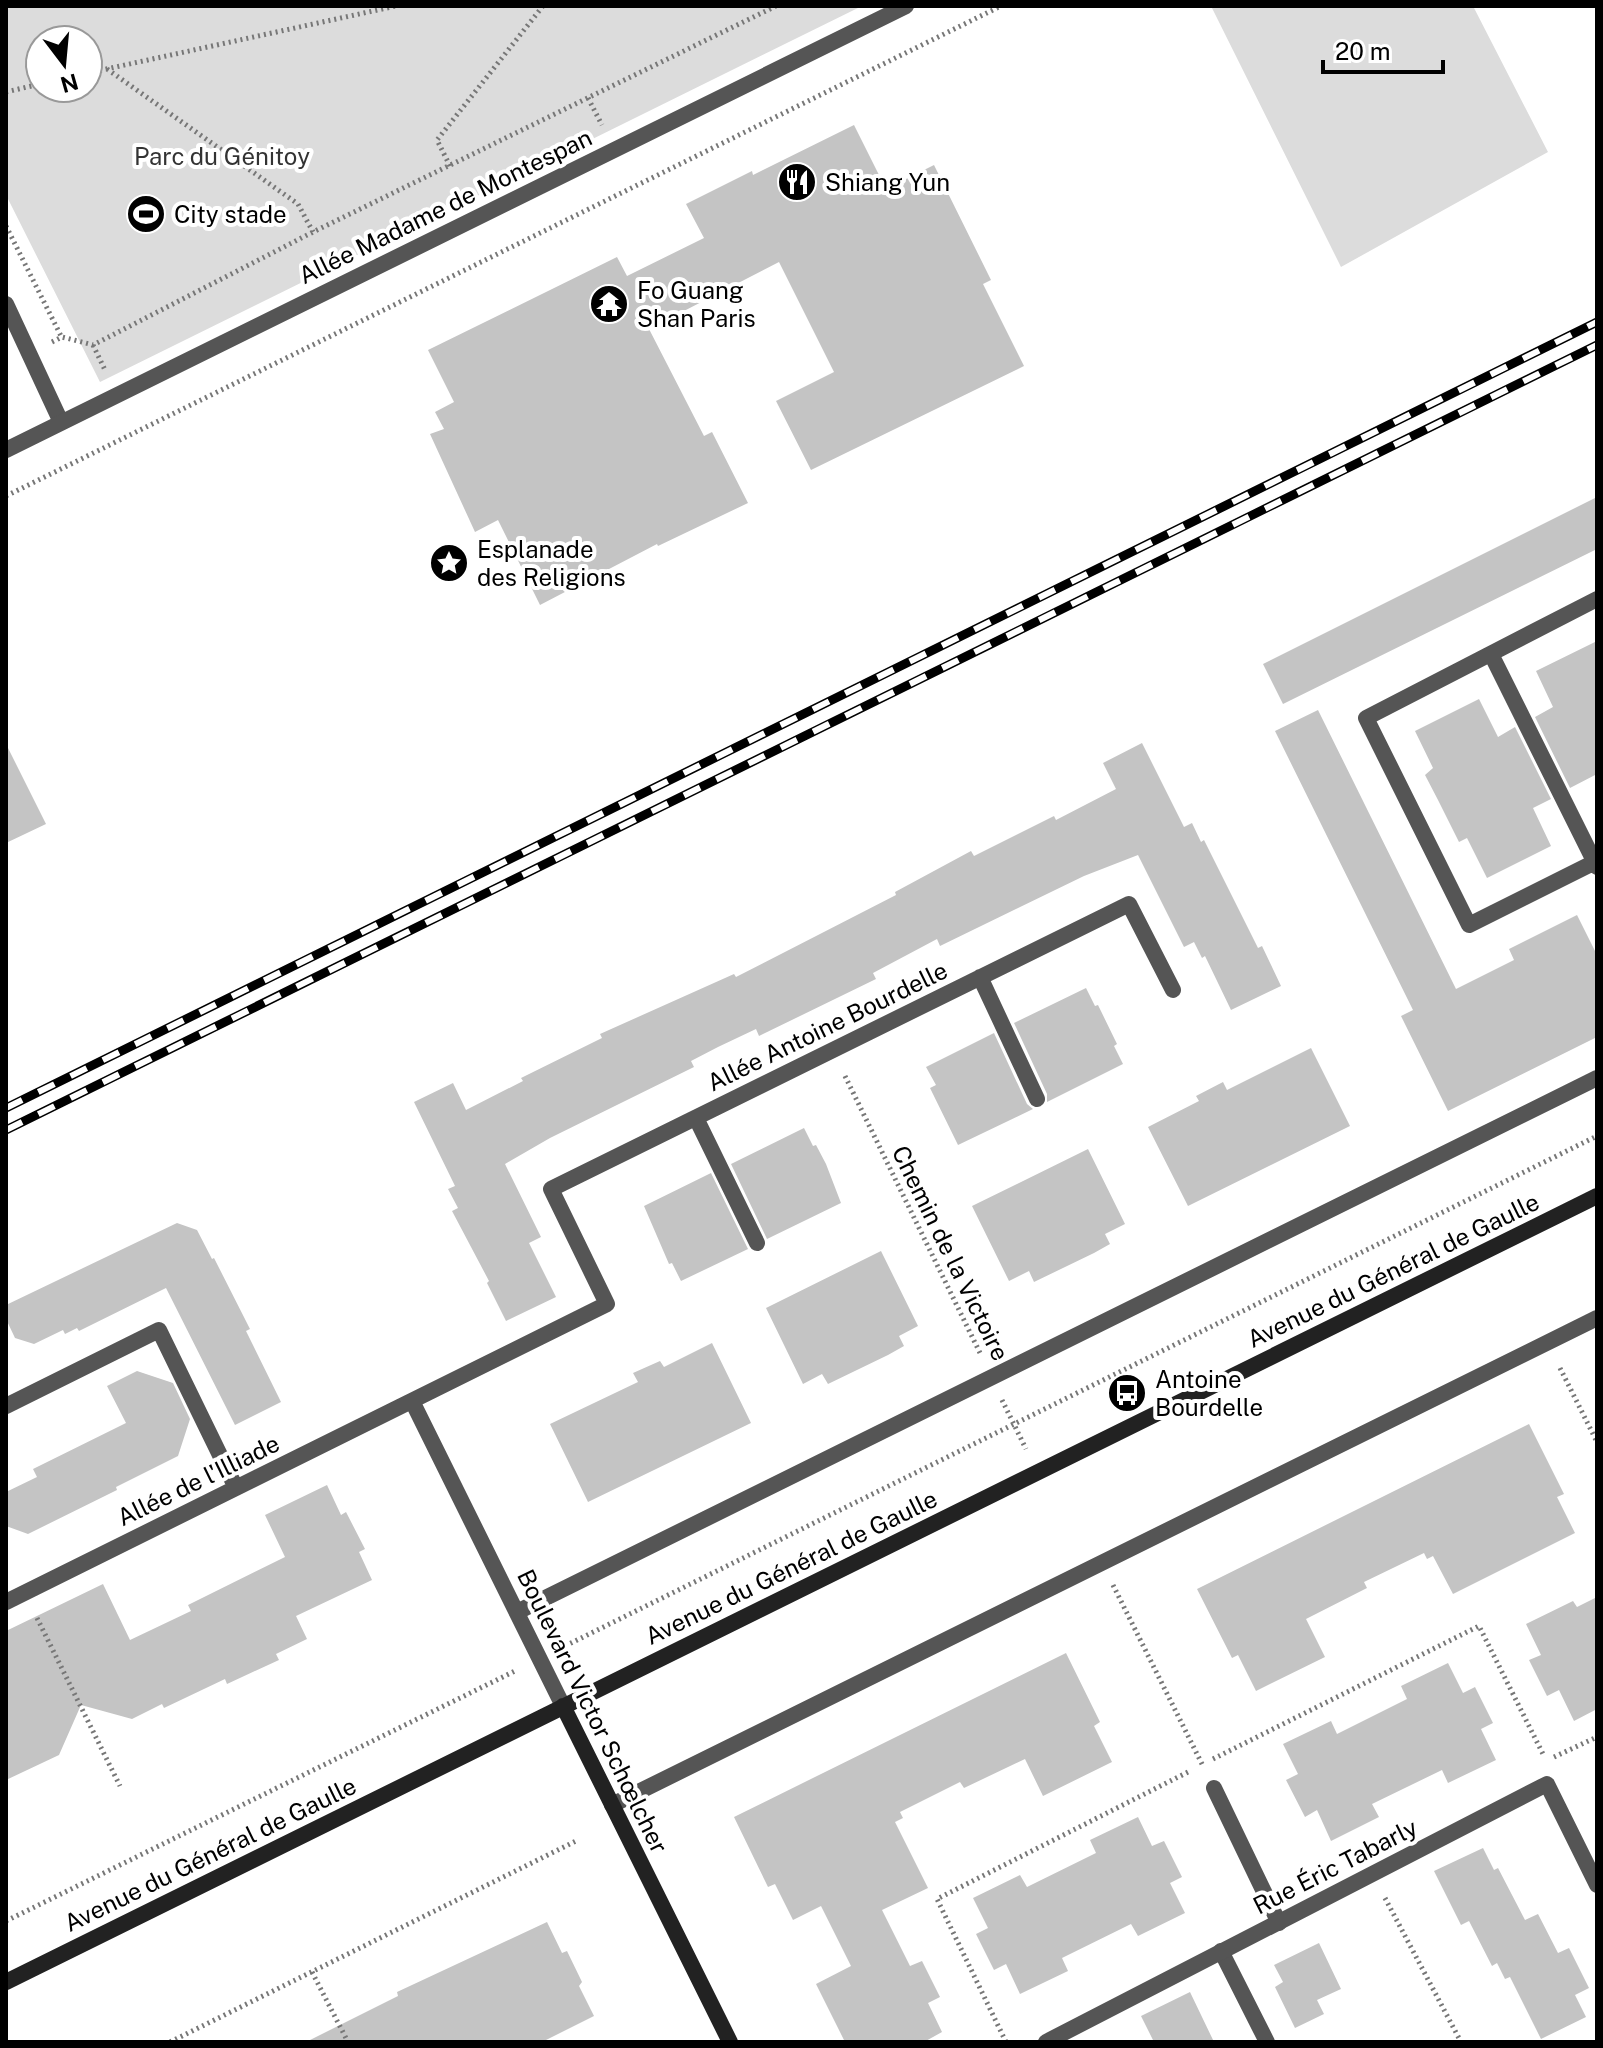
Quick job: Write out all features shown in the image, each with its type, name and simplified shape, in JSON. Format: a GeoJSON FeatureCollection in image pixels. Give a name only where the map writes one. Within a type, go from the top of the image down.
{"type":"FeatureCollection","features":[{"type":"Feature","properties":{"kind":"main road","name":"Avenue du Général de Gaulle"},"geometry":{"type":"LineString","coordinates":[[6,1982],[1597,1196]]}},
{"type":"Feature","properties":{"kind":"main road","name":"Boulevard Victor Schœlcher"},"geometry":{"type":"LineString","coordinates":[[563,1706],[730,2042]]}},
{"type":"Feature","properties":{"kind":"street","name":"Allée Madame de Montespan"},"geometry":{"type":"LineString","coordinates":[[6,450],[906,6]]}},
{"type":"Feature","properties":{"kind":"street"},"geometry":{"type":"LineString","coordinates":[[6,304],[61,422]]}},
{"type":"Feature","properties":{"kind":"street"},"geometry":{"type":"LineString","coordinates":[[1491,654],[1596,863],[1469,925],[1366,718],[1597,599]]}},
{"type":"Feature","properties":{"kind":"street","name":"Allée Antoine Bourdelle"},"geometry":{"type":"LineString","coordinates":[[412,1401],[607,1304],[551,1189],[1129,904],[1173,990]]}},
{"type":"Feature","properties":{"kind":"street","name":"Allée Antoine Bourdelle"},"geometry":{"type":"LineString","coordinates":[[980,977],[1037,1099]]}},
{"type":"Feature","properties":{"kind":"street"},"geometry":{"type":"LineString","coordinates":[[517,1612],[1597,1078]]}},
{"type":"Feature","properties":{"kind":"street","name":"Allée Antoine Bourdelle"},"geometry":{"type":"LineString","coordinates":[[696,1118],[757,1243]]}},
{"type":"Feature","properties":{"kind":"street"},"geometry":{"type":"LineString","coordinates":[[612,1805],[1597,1318]]}},
{"type":"Feature","properties":{"kind":"street"},"geometry":{"type":"LineString","coordinates":[[6,1406],[159,1330],[236,1488]]}},
{"type":"Feature","properties":{"kind":"street","name":"Allée de l'Illiade"},"geometry":{"type":"LineString","coordinates":[[6,1602],[412,1401]]}},
{"type":"Feature","properties":{"kind":"street","name":"Boulevard Victor Schœlcher"},"geometry":{"type":"LineString","coordinates":[[412,1401],[563,1706]]}},
{"type":"Feature","properties":{"kind":"street","name":"Rue Éric Tabarly"},"geometry":{"type":"LineString","coordinates":[[1046,2042],[1547,1784],[1597,1885]]}},
{"type":"Feature","properties":{"kind":"street"},"geometry":{"type":"LineString","coordinates":[[1214,1788],[1279,1923]]}},
{"type":"Feature","properties":{"kind":"street"},"geometry":{"type":"LineString","coordinates":[[1221,1951],[1267,2042]]}},
{"type":"Feature","properties":{"kind":"path"},"geometry":{"type":"LineString","coordinates":[[104,69],[396,6]]}},
{"type":"Feature","properties":{"kind":"path"},"geometry":{"type":"LineString","coordinates":[[450,166],[437,140],[543,6]]}},
{"type":"Feature","properties":{"kind":"path"},"geometry":{"type":"LineString","coordinates":[[29,353],[62,337],[93,345],[313,232],[776,6]]}},
{"type":"Feature","properties":{"kind":"path"},"geometry":{"type":"LineString","coordinates":[[6,496],[1001,6]]}},
{"type":"Feature","properties":{"kind":"path"},"geometry":{"type":"LineString","coordinates":[[107,68],[298,204],[313,232]]}},
{"type":"Feature","properties":{"kind":"path"},"geometry":{"type":"LineString","coordinates":[[6,226],[62,337]]}},
{"type":"Feature","properties":{"kind":"path","name":"Chemin de la Victoire"},"geometry":{"type":"LineString","coordinates":[[832,1050],[1037,1472]]}},
{"type":"Feature","properties":{"kind":"path"},"geometry":{"type":"LineString","coordinates":[[6,1921],[1597,1136]]}},
{"type":"Feature","properties":{"kind":"path"},"geometry":{"type":"LineString","coordinates":[[1548,1342],[1597,1442]]}},
{"type":"Feature","properties":{"kind":"path"},"geometry":{"type":"LineString","coordinates":[[1102,1563],[1214,1788]]}},
{"type":"Feature","properties":{"kind":"path"},"geometry":{"type":"LineString","coordinates":[[24,1593],[120,1786]]}},
{"type":"Feature","properties":{"kind":"path"},"geometry":{"type":"LineString","coordinates":[[1546,1761],[1597,1737]]}},
{"type":"Feature","properties":{"kind":"path"},"geometry":{"type":"LineString","coordinates":[[170,2042],[576,1841]]}},
{"type":"Feature","properties":{"kind":"path"},"geometry":{"type":"LineString","coordinates":[[1372,1873],[1461,2042]]}},
{"type":"Feature","properties":{"kind":"path"},"geometry":{"type":"LineString","coordinates":[[312,1972],[348,2042]]}},
{"type":"Feature","properties":{"kind":"green space","name":"Parc du Génitoy"},"geometry":{"type":"Polygon","coordinates":[[[6,6],[862,6],[100,382],[6,195],[6,6]]]}},
{"type":"Feature","properties":{"kind":"green space"},"geometry":{"type":"Polygon","coordinates":[[[1211,6],[1473,6],[1548,152],[1341,267],[1211,6]]]}},
{"type":"Feature","properties":{"kind":"building","name":"Fo Guang Shan Paris"},"geometry":{"type":"Polygon","coordinates":[[[854,125],[886,189],[934,165],[991,280],[983,284],[1024,366],[811,470],[776,401],[834,372],[779,262],[649,329],[704,436],[712,432],[748,503],[657,544],[540,605],[498,520],[475,532],[430,434],[444,429],[435,412],[454,402],[428,350],[617,257],[627,276],[704,238],[686,204],[854,125]]]}},
{"type":"Feature","properties":{"kind":"building"},"geometry":{"type":"Polygon","coordinates":[[[1597,497],[1597,549],[1283,704],[1263,664],[1597,497]]]}},
{"type":"Feature","properties":{"kind":"building"},"geometry":{"type":"Polygon","coordinates":[[[1597,641],[1597,774],[1570,788],[1535,717],[1553,707],[1536,671],[1597,641]]]}},
{"type":"Feature","properties":{"kind":"building"},"geometry":{"type":"Polygon","coordinates":[[[1479,699],[1498,737],[1515,727],[1551,799],[1533,808],[1551,846],[1487,878],[1467,838],[1459,842],[1425,775],[1433,768],[1415,731],[1479,699]]]}},
{"type":"Feature","properties":{"kind":"building"},"geometry":{"type":"Polygon","coordinates":[[[1318,710],[1456,989],[1514,960],[1509,949],[1577,915],[1597,955],[1597,1037],[1448,1111],[1401,1016],[1413,1010],[1275,731],[1318,710]]]}},
{"type":"Feature","properties":{"kind":"building"},"geometry":{"type":"Polygon","coordinates":[[[1142,743],[1184,827],[1192,823],[1201,842],[1204,840],[1258,948],[1262,946],[1281,986],[1231,1010],[1205,956],[1202,958],[1194,942],[1184,947],[1138,855],[1084,876],[940,946],[937,939],[873,973],[876,979],[759,1036],[756,1029],[718,1047],[691,1061],[694,1067],[550,1138],[505,1164],[541,1237],[529,1243],[556,1297],[506,1321],[452,1211],[458,1208],[448,1189],[455,1186],[414,1102],[453,1083],[466,1110],[523,1081],[521,1078],[602,1038],[600,1034],[734,974],[736,977],[896,895],[895,892],[971,851],[974,856],[1054,816],[1056,820],[1116,789],[1103,763],[1142,743]]]}},
{"type":"Feature","properties":{"kind":"building"},"geometry":{"type":"Polygon","coordinates":[[[6,744],[46,824],[6,843],[6,744]]]}},
{"type":"Feature","properties":{"kind":"building"},"geometry":{"type":"Polygon","coordinates":[[[1086,988],[1117,1044],[1114,1046],[1123,1064],[1047,1102],[1047,1094],[1014,1023],[1086,988]]]}},
{"type":"Feature","properties":{"kind":"building"},"geometry":{"type":"Polygon","coordinates":[[[994,1033],[1027,1104],[1033,1109],[958,1145],[930,1088],[936,1085],[926,1067],[994,1033]]]}},
{"type":"Feature","properties":{"kind":"building"},"geometry":{"type":"Polygon","coordinates":[[[1311,1048],[1350,1126],[1188,1206],[1148,1127],[1199,1101],[1196,1096],[1223,1082],[1227,1090],[1311,1048]]]}},
{"type":"Feature","properties":{"kind":"building"},"geometry":{"type":"Polygon","coordinates":[[[804,1128],[826,1164],[841,1203],[767,1239],[731,1164],[804,1128]]]}},
{"type":"Feature","properties":{"kind":"building"},"geometry":{"type":"Polygon","coordinates":[[[1088,1149],[1125,1224],[1105,1234],[1110,1244],[1094,1253],[1034,1282],[1029,1271],[1009,1281],[972,1206],[1088,1149]]]}},
{"type":"Feature","properties":{"kind":"building"},"geometry":{"type":"Polygon","coordinates":[[[711,1173],[748,1249],[681,1281],[672,1263],[669,1264],[644,1206],[711,1173]]]}},
{"type":"Feature","properties":{"kind":"building"},"geometry":{"type":"Polygon","coordinates":[[[177,1223],[197,1230],[214,1258],[250,1329],[246,1331],[281,1402],[235,1425],[166,1288],[79,1331],[77,1328],[65,1334],[63,1330],[34,1344],[15,1338],[6,1319],[6,1305],[177,1223]]]}},
{"type":"Feature","properties":{"kind":"building"},"geometry":{"type":"Polygon","coordinates":[[[881,1251],[918,1326],[899,1336],[904,1346],[888,1355],[828,1384],[822,1374],[803,1384],[766,1308],[881,1251]]]}},
{"type":"Feature","properties":{"kind":"building"},"geometry":{"type":"Polygon","coordinates":[[[712,1343],[751,1423],[588,1502],[550,1424],[638,1382],[633,1373],[660,1361],[664,1367],[712,1343]]]}},
{"type":"Feature","properties":{"kind":"building"},"geometry":{"type":"Polygon","coordinates":[[[137,1371],[173,1383],[190,1419],[178,1456],[28,1534],[6,1526],[6,1492],[37,1477],[33,1469],[126,1423],[107,1386],[137,1371]]]}},
{"type":"Feature","properties":{"kind":"building"},"geometry":{"type":"Polygon","coordinates":[[[1529,1424],[1564,1494],[1557,1497],[1575,1533],[1453,1594],[1433,1556],[1427,1559],[1424,1553],[1364,1582],[1367,1588],[1306,1619],[1325,1657],[1256,1691],[1238,1655],[1232,1658],[1197,1589],[1529,1424]]]}},
{"type":"Feature","properties":{"kind":"building"},"geometry":{"type":"Polygon","coordinates":[[[327,1485],[341,1515],[346,1512],[365,1549],[359,1552],[372,1580],[296,1616],[307,1639],[276,1654],[279,1660],[227,1684],[225,1679],[164,1708],[162,1704],[132,1719],[81,1705],[59,1755],[6,1780],[6,1631],[103,1584],[130,1640],[191,1611],[188,1605],[285,1557],[265,1515],[327,1485]]]}},
{"type":"Feature","properties":{"kind":"building"},"geometry":{"type":"Polygon","coordinates":[[[1597,1597],[1597,1709],[1574,1721],[1559,1690],[1547,1696],[1529,1660],[1541,1655],[1526,1624],[1573,1601],[1577,1607],[1597,1597]]]}},
{"type":"Feature","properties":{"kind":"building"},"geometry":{"type":"Polygon","coordinates":[[[1066,1653],[1100,1722],[1094,1726],[1112,1762],[1043,1796],[1025,1759],[964,1788],[960,1782],[900,1812],[903,1818],[895,1822],[928,1888],[882,1910],[910,1966],[922,1961],[940,1997],[928,2003],[942,2032],[924,2042],[845,2042],[816,1984],[851,1966],[821,1906],[793,1920],[775,1884],[768,1887],[734,1817],[1066,1653]]]}},
{"type":"Feature","properties":{"kind":"building"},"geometry":{"type":"Polygon","coordinates":[[[1448,1663],[1463,1693],[1475,1687],[1493,1723],[1481,1729],[1496,1760],[1448,1783],[1442,1770],[1372,1804],[1379,1817],[1331,1841],[1317,1810],[1305,1817],[1286,1780],[1298,1774],[1283,1744],[1331,1721],[1337,1734],[1407,1699],[1401,1686],[1448,1663]]]}},
{"type":"Feature","properties":{"kind":"building"},"geometry":{"type":"Polygon","coordinates":[[[1138,1817],[1152,1846],[1164,1841],[1182,1877],[1170,1883],[1185,1913],[1138,1936],[1131,1924],[1062,1958],[1068,1971],[1020,1994],[1006,1964],[994,1970],[976,1934],[988,1928],[973,1898],[1020,1875],[1027,1887],[1096,1853],[1090,1840],[1138,1817]]]}},
{"type":"Feature","properties":{"kind":"building"},"geometry":{"type":"Polygon","coordinates":[[[1483,1848],[1494,1870],[1498,1868],[1525,1920],[1538,1914],[1558,1953],[1569,1948],[1589,1988],[1575,1995],[1586,2017],[1541,2039],[1510,1977],[1505,1979],[1497,1963],[1492,1966],[1469,1921],[1461,1925],[1434,1871],[1483,1848]]]}},
{"type":"Feature","properties":{"kind":"building"},"geometry":{"type":"Polygon","coordinates":[[[547,1922],[562,1953],[567,1951],[594,2016],[542,2042],[306,2042],[398,1996],[397,1992],[547,1922]]]}},
{"type":"Feature","properties":{"kind":"building"},"geometry":{"type":"Polygon","coordinates":[[[1319,1943],[1341,1989],[1317,2000],[1324,2014],[1295,2028],[1275,1987],[1283,1982],[1274,1965],[1319,1943]]]}},
{"type":"Feature","properties":{"kind":"building"},"geometry":{"type":"Polygon","coordinates":[[[1190,1992],[1214,2042],[1154,2042],[1141,2016],[1190,1992]]]}},
{"type":"Feature","properties":{"kind":"railway"},"geometry":{"type":"LineString","coordinates":[[6,1108],[1597,322]]}},
{"type":"Feature","properties":{"kind":"railway"},"geometry":{"type":"LineString","coordinates":[[6,1130],[1597,345]]}},
{"type":"Feature","properties":{"kind":"place","name":"Shiang Yun"},"geometry":{"type":"Point","coordinates":[797,182]}},
{"type":"Feature","properties":{"kind":"place","name":"City stade"},"geometry":{"type":"Point","coordinates":[146,214]}},
{"type":"Feature","properties":{"kind":"place","name":"Fo Guang Shan Paris"},"geometry":{"type":"Point","coordinates":[609,304]}},
{"type":"Feature","properties":{"kind":"place","name":"Esplanade des Religions"},"geometry":{"type":"Point","coordinates":[449,563]}},
{"type":"Feature","properties":{"kind":"place","name":"Antoine Bourdelle"},"geometry":{"type":"Point","coordinates":[1127,1393]}}]}
